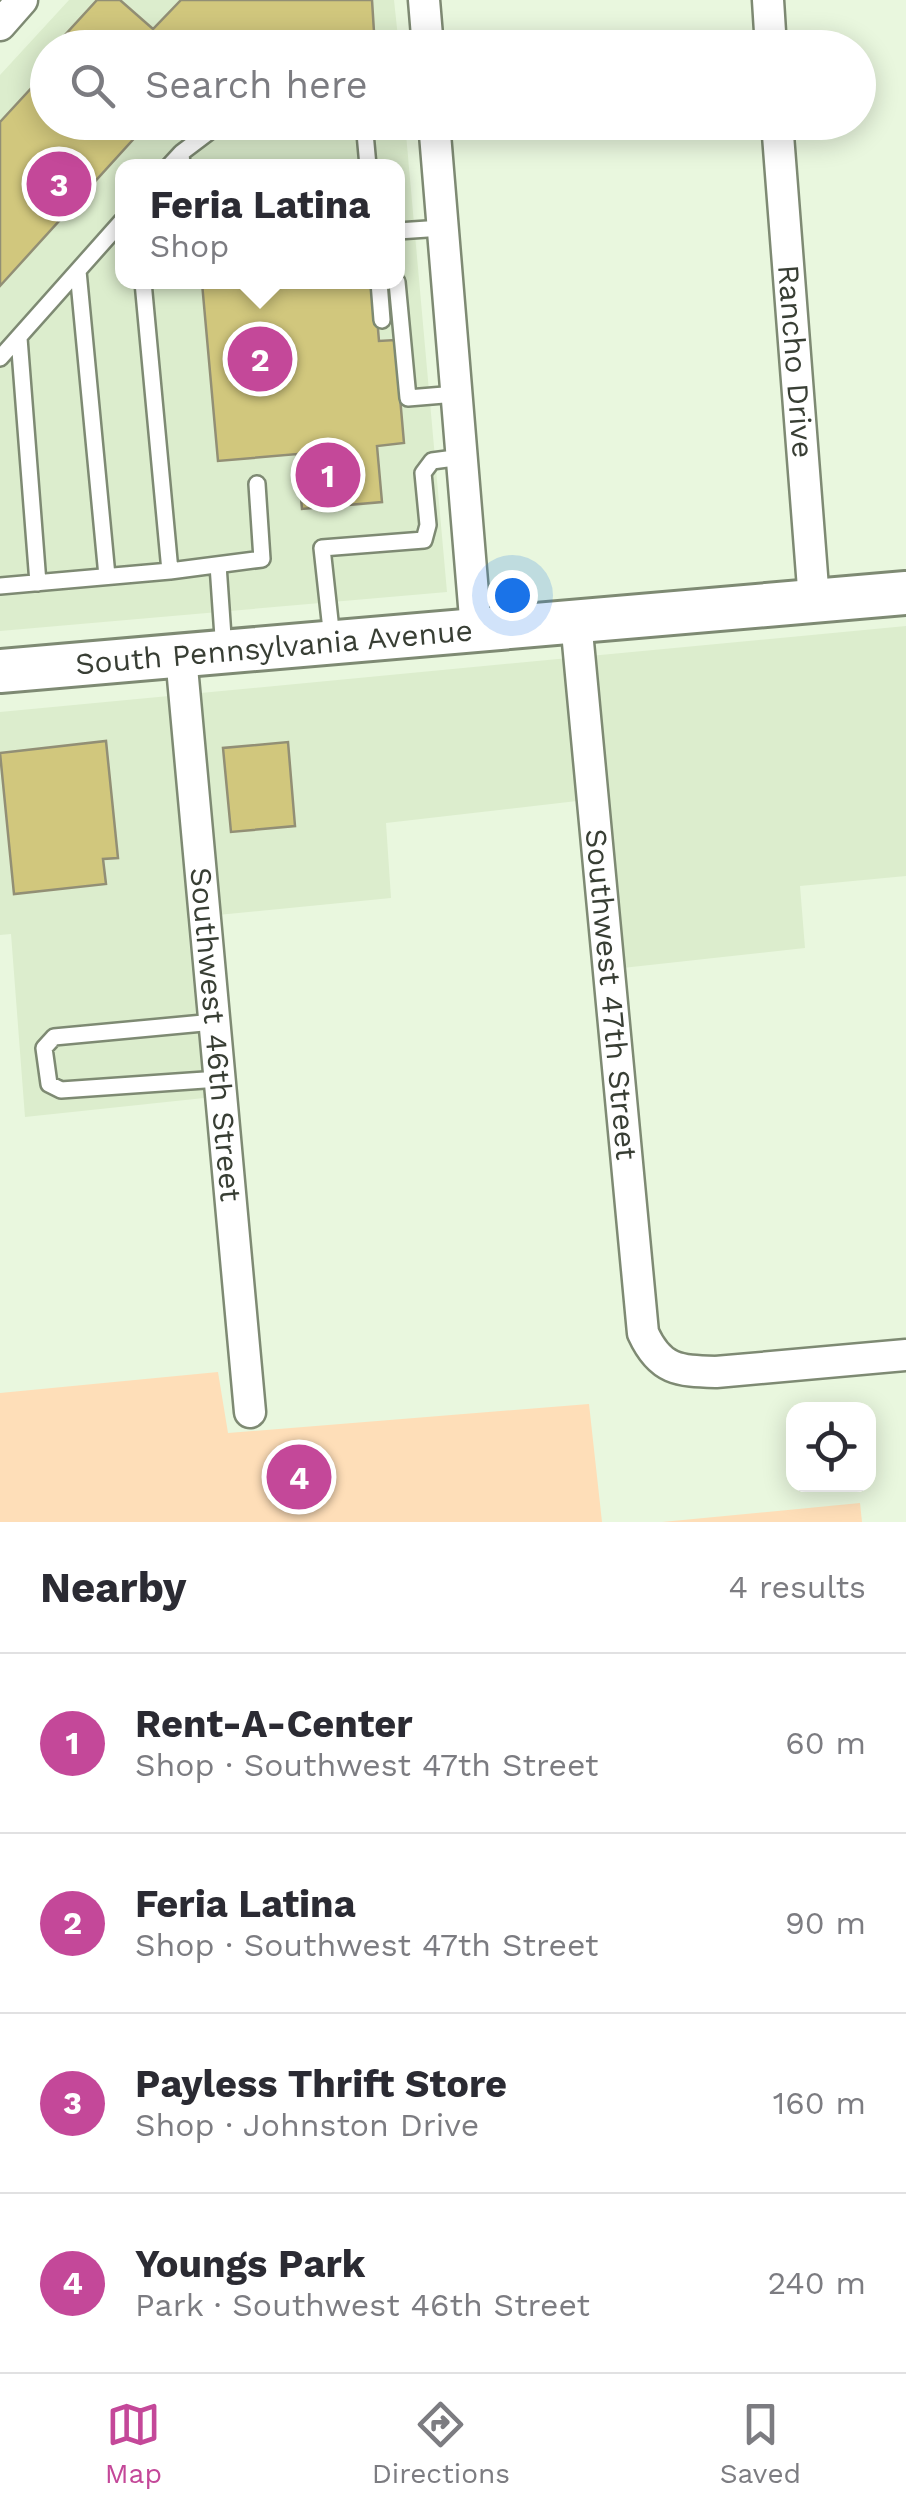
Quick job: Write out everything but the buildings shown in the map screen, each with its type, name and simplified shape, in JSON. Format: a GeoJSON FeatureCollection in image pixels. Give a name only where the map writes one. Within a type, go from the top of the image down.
{"type":"FeatureCollection","features":[{"type":"Feature","properties":{"kind":"main road","name":"South Pennsylvania Avenue"},"geometry":{"type":"LineString","coordinates":[[0,671],[906,593]]}},
{"type":"Feature","properties":{"kind":"street"},"geometry":{"type":"LineString","coordinates":[[0,24],[22,0]]}},
{"type":"Feature","properties":{"kind":"street"},"geometry":{"type":"LineString","coordinates":[[424,0],[426,30]]}},
{"type":"Feature","properties":{"kind":"street"},"geometry":{"type":"LineString","coordinates":[[768,0],[770,30]]}},
{"type":"Feature","properties":{"kind":"street"},"geometry":{"type":"LineString","coordinates":[[435,140],[476,630]]}},
{"type":"Feature","properties":{"kind":"street","name":"Rancho Drive"},"geometry":{"type":"LineString","coordinates":[[778,140],[814,601]]}},
{"type":"Feature","properties":{"kind":"street","name":"Southwest 47th Street"},"geometry":{"type":"LineString","coordinates":[[576,621],[643,1333],[652,1352],[675,1369],[716,1372],[906,1355]]}},
{"type":"Feature","properties":{"kind":"street","name":"Southwest 46th Street"},"geometry":{"type":"LineString","coordinates":[[180,656],[250,1412]]}},
{"type":"Feature","properties":{"kind":"lane"},"geometry":{"type":"LineString","coordinates":[[180,159],[202,140]]}},
{"type":"Feature","properties":{"kind":"lane"},"geometry":{"type":"LineString","coordinates":[[405,231],[442,228]]}},
{"type":"Feature","properties":{"kind":"lane"},"geometry":{"type":"LineString","coordinates":[[0,358],[115,229]]}},
{"type":"Feature","properties":{"kind":"lane"},"geometry":{"type":"LineString","coordinates":[[78,271],[108,576]]}},
{"type":"Feature","properties":{"kind":"lane"},"geometry":{"type":"LineString","coordinates":[[144,289],[170,571]]}},
{"type":"Feature","properties":{"kind":"lane"},"geometry":{"type":"LineString","coordinates":[[380,289],[382,320]]}},
{"type":"Feature","properties":{"kind":"lane"},"geometry":{"type":"LineString","coordinates":[[398,289],[408,398],[456,394]]}},
{"type":"Feature","properties":{"kind":"lane"},"geometry":{"type":"LineString","coordinates":[[19,338],[38,583]]}},
{"type":"Feature","properties":{"kind":"lane"},"geometry":{"type":"LineString","coordinates":[[332,643],[322,548],[424,540],[428,525],[423,473],[432,460],[462,457]]}},
{"type":"Feature","properties":{"kind":"lane"},"geometry":{"type":"LineString","coordinates":[[0,586],[262,560],[258,484]]}},
{"type":"Feature","properties":{"kind":"lane"},"geometry":{"type":"LineString","coordinates":[[218,565],[224,652]]}},
{"type":"Feature","properties":{"kind":"lane"},"geometry":{"type":"LineString","coordinates":[[214,1022],[54,1037],[44,1048],[49,1084],[60,1090],[219,1079]]}},
{"type":"Feature","properties":{"kind":"shaded area"},"geometry":{"type":"Polygon","coordinates":[[[69,0],[394,0],[397,30],[41,30],[69,0]]]}},
{"type":"Feature","properties":{"kind":"shaded area"},"geometry":{"type":"Polygon","coordinates":[[[30,42],[30,140],[407,140],[447,592],[0,631],[0,75],[30,42]]]}},
{"type":"Feature","properties":{"kind":"shaded area"},"geometry":{"type":"Polygon","coordinates":[[[906,626],[906,876],[800,886],[805,948],[595,971],[577,801],[386,823],[391,898],[187,918],[204,1098],[25,1117],[11,934],[0,935],[0,712],[906,626]]]}},
{"type":"Feature","properties":{"kind":"shaded area"},"geometry":{"type":"Polygon","coordinates":[[[218,1372],[228,1433],[589,1404],[602,1522],[0,1522],[0,1393],[218,1372]]]}},
{"type":"Feature","properties":{"kind":"shaded area"},"geometry":{"type":"Polygon","coordinates":[[[860,1503],[862,1522],[662,1522],[860,1503]]]}},
{"type":"Feature","properties":{"kind":"place","name":"Payless Thrift Store"},"geometry":{"type":"Point","coordinates":[59,184]}},
{"type":"Feature","properties":{"kind":"place","name":"Feria Latina"},"geometry":{"type":"Point","coordinates":[260,359]}},
{"type":"Feature","properties":{"kind":"place","name":"Rent-A-Center"},"geometry":{"type":"Point","coordinates":[328,475]}},
{"type":"Feature","properties":{"kind":"place","name":"Youngs Park"},"geometry":{"type":"Point","coordinates":[299,1477]}}]}
